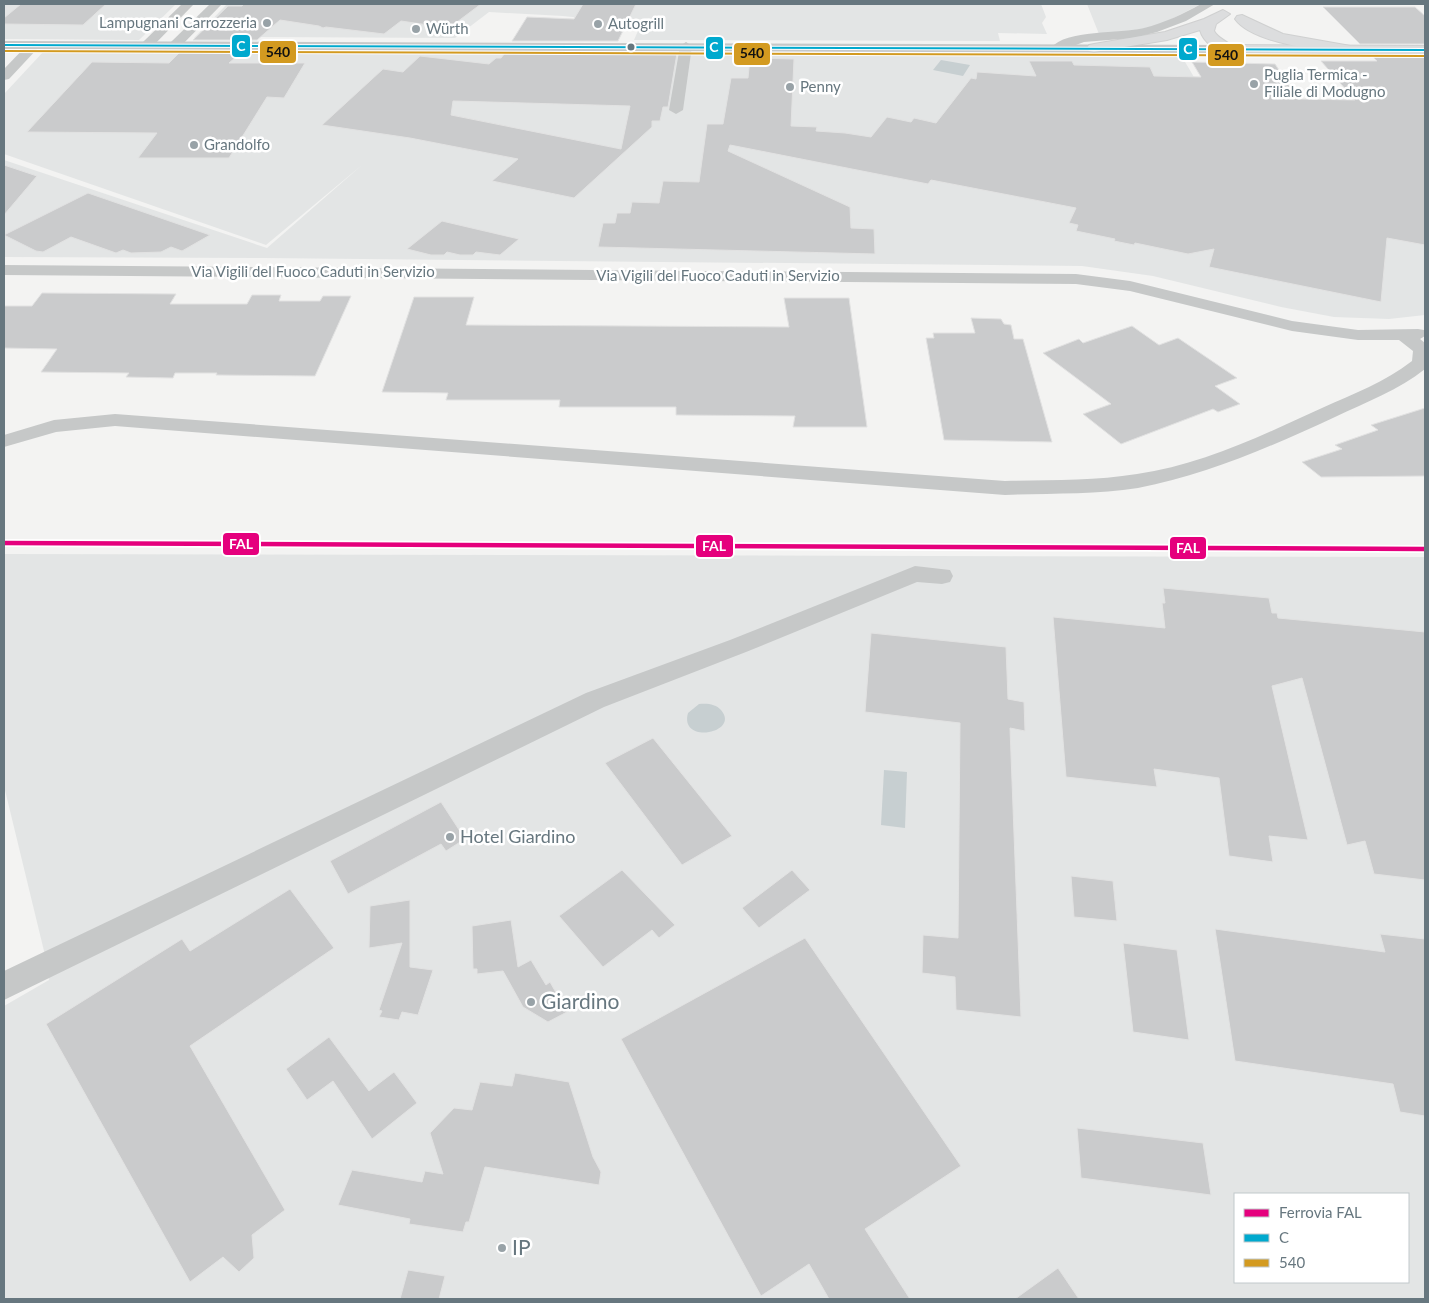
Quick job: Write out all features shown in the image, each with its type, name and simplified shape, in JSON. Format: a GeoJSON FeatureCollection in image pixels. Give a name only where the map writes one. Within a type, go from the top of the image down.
{"type":"FeatureCollection","features":[{"type":"Feature","properties":{"kind":"main road"},"geometry":{"type":"LineString","coordinates":[[1094,48],[1167,36],[1244,10]]}},
{"type":"Feature","properties":{"kind":"main road"},"geometry":{"type":"LineString","coordinates":[[1231,49],[1244,10]]}},
{"type":"Feature","properties":{"kind":"main road"},"geometry":{"type":"LineString","coordinates":[[1244,10],[1262,32],[1286,40],[1345,50]]}},
{"type":"Feature","properties":{"kind":"main road"},"geometry":{"type":"LineString","coordinates":[[1209,22],[1207,31],[1209,37],[1231,49],[1425,50]]}},
{"type":"Feature","properties":{"kind":"street"},"geometry":{"type":"LineString","coordinates":[[147,45],[188,4]]}},
{"type":"Feature","properties":{"kind":"street"},"geometry":{"type":"LineString","coordinates":[[175,45],[216,4]]}},
{"type":"Feature","properties":{"kind":"street"},"geometry":{"type":"LineString","coordinates":[[1057,48],[1075,39],[1134,34],[1157,28],[1182,19],[1209,4]]}},
{"type":"Feature","properties":{"kind":"street"},"geometry":{"type":"LineString","coordinates":[[4,45],[1231,49]]}},
{"type":"Feature","properties":{"kind":"street"},"geometry":{"type":"LineString","coordinates":[[4,76],[34,45]]}},
{"type":"Feature","properties":{"kind":"street"},"geometry":{"type":"LineString","coordinates":[[676,110],[686,46]]}},
{"type":"Feature","properties":{"kind":"street","name":"Via Vigili del Fuoco Caduti in Servizio"},"geometry":{"type":"LineString","coordinates":[[4,270],[1076,279],[1130,286],[1292,326],[1358,335],[1425,334]]}},
{"type":"Feature","properties":{"kind":"street"},"geometry":{"type":"LineString","coordinates":[[4,442],[54,426],[115,420],[1004,488],[1095,485],[1138,481],[1209,463],[1291,430],[1402,379],[1421,363],[1422,349],[1404,335]]}},
{"type":"Feature","properties":{"kind":"street"},"geometry":{"type":"LineString","coordinates":[[4,986],[595,700],[738,646],[914,574],[942,576]]}},
{"type":"Feature","properties":{"kind":"shaded area"},"geometry":{"type":"Polygon","coordinates":[[[4,4],[176,4],[139,40],[4,39],[4,4]]]}},
{"type":"Feature","properties":{"kind":"shaded area"},"geometry":{"type":"Polygon","coordinates":[[[227,4],[1041,4],[1046,17],[1042,23],[1047,34],[998,33],[1000,41],[634,40],[641,24],[563,16],[489,12],[455,38],[194,38],[227,4]]]}},
{"type":"Feature","properties":{"kind":"shaded area"},"geometry":{"type":"Polygon","coordinates":[[[1087,4],[1201,4],[1160,25],[1130,31],[1099,34],[1087,4]]]}},
{"type":"Feature","properties":{"kind":"shaded area"},"geometry":{"type":"Polygon","coordinates":[[[44,51],[1181,55],[1228,135],[1425,156],[1425,315],[1389,319],[1334,317],[1281,307],[1153,276],[1082,266],[4,257],[4,160],[267,248],[362,165],[266,245],[4,154],[4,94],[44,51]]]}},
{"type":"Feature","properties":{"kind":"shaded area"},"geometry":{"type":"Polygon","coordinates":[[[941,60],[970,65],[963,76],[933,70],[941,60]]]}},
{"type":"Feature","properties":{"kind":"shaded area"},"geometry":{"type":"Polygon","coordinates":[[[4,554],[1425,557],[1425,1299],[4,1299],[4,1006],[49,980],[44,951],[4,786],[4,554]]]}},
{"type":"Feature","properties":{"kind":"shaded area"},"geometry":{"type":"Polygon","coordinates":[[[699,704],[717,706],[725,718],[723,725],[709,732],[700,732],[692,729],[688,723],[688,713],[699,704]]]}},
{"type":"Feature","properties":{"kind":"shaded area"},"geometry":{"type":"Polygon","coordinates":[[[884,770],[907,772],[905,828],[881,825],[884,770]]]}},
{"type":"Feature","properties":{"kind":"building"},"geometry":{"type":"Polygon","coordinates":[[[21,4],[106,4],[83,25],[4,24],[4,18],[21,4]]]}},
{"type":"Feature","properties":{"kind":"building"},"geometry":{"type":"Polygon","coordinates":[[[244,4],[481,4],[449,28],[401,21],[384,34],[323,28],[280,20],[257,40],[193,40],[228,6],[242,6],[244,4]]]}},
{"type":"Feature","properties":{"kind":"building"},"geometry":{"type":"Polygon","coordinates":[[[583,4],[636,4],[618,41],[512,41],[527,17],[574,19],[583,4]]]}},
{"type":"Feature","properties":{"kind":"building"},"geometry":{"type":"Polygon","coordinates":[[[1323,7],[1415,7],[1425,16],[1425,44],[1360,44],[1323,7]]]}},
{"type":"Feature","properties":{"kind":"building"},"geometry":{"type":"Polygon","coordinates":[[[181,51],[242,52],[229,63],[305,63],[284,98],[267,97],[229,158],[138,158],[157,133],[27,132],[92,62],[169,63],[181,51]]]}},
{"type":"Feature","properties":{"kind":"building"},"geometry":{"type":"Polygon","coordinates":[[[505,53],[677,53],[668,107],[663,107],[660,121],[652,121],[652,127],[574,198],[492,181],[518,159],[410,138],[322,125],[383,69],[403,72],[420,56],[489,64],[496,58],[501,58],[505,53]],[[453,101],[451,115],[621,149],[630,106],[453,101]]]}},
{"type":"Feature","properties":{"kind":"building"},"geometry":{"type":"Polygon","coordinates":[[[1371,55],[1425,56],[1425,245],[1387,238],[1381,302],[1209,267],[1214,249],[1188,254],[1135,243],[1134,245],[1114,241],[1115,239],[1076,231],[1078,225],[1069,223],[1076,208],[931,180],[928,184],[730,145],[728,151],[850,207],[851,228],[874,229],[875,254],[598,247],[603,223],[615,223],[617,213],[630,213],[632,202],[659,203],[663,181],[699,182],[707,124],[723,124],[731,78],[748,78],[750,58],[794,59],[791,126],[817,127],[816,131],[871,137],[887,117],[911,122],[914,118],[936,123],[971,78],[976,79],[977,72],[1036,76],[1029,61],[1072,61],[1074,65],[1150,67],[1154,76],[1201,77],[1192,62],[1275,64],[1298,99],[1355,100],[1321,61],[1377,61],[1371,55]]]}},
{"type":"Feature","properties":{"kind":"building"},"geometry":{"type":"Polygon","coordinates":[[[4,165],[37,176],[4,215],[4,165]]]}},
{"type":"Feature","properties":{"kind":"building"},"geometry":{"type":"Polygon","coordinates":[[[88,193],[210,235],[182,251],[171,247],[161,252],[131,253],[123,250],[116,253],[71,237],[43,252],[36,251],[4,235],[88,193]]]}},
{"type":"Feature","properties":{"kind":"building"},"geometry":{"type":"Polygon","coordinates":[[[442,221],[519,239],[500,255],[476,252],[473,255],[460,255],[447,252],[444,255],[431,255],[407,249],[442,221]]]}},
{"type":"Feature","properties":{"kind":"building"},"geometry":{"type":"Polygon","coordinates":[[[42,293],[176,294],[170,304],[247,304],[252,295],[281,295],[279,301],[320,301],[323,296],[351,296],[315,376],[175,373],[173,378],[126,377],[129,373],[41,372],[57,349],[4,348],[4,306],[32,306],[42,293]]]}},
{"type":"Feature","properties":{"kind":"building"},"geometry":{"type":"Polygon","coordinates":[[[414,297],[474,297],[466,325],[789,327],[784,298],[849,298],[867,427],[793,427],[795,416],[676,415],[676,407],[559,407],[560,400],[446,400],[448,393],[382,392],[414,297]]]}},
{"type":"Feature","properties":{"kind":"building"},"geometry":{"type":"Polygon","coordinates":[[[971,318],[1001,319],[1004,324],[1011,325],[1014,339],[1023,339],[1052,442],[944,440],[926,338],[934,338],[933,333],[975,333],[971,318]]]}},
{"type":"Feature","properties":{"kind":"building"},"geometry":{"type":"Polygon","coordinates":[[[1132,326],[1159,345],[1178,338],[1237,378],[1215,386],[1240,404],[1218,412],[1213,409],[1121,444],[1083,414],[1111,404],[1043,353],[1079,339],[1083,343],[1132,326]]]}},
{"type":"Feature","properties":{"kind":"building"},"geometry":{"type":"Polygon","coordinates":[[[1425,408],[1425,476],[1321,477],[1302,462],[1342,449],[1335,445],[1378,430],[1371,425],[1425,408]]]}},
{"type":"Feature","properties":{"kind":"building"},"geometry":{"type":"Polygon","coordinates":[[[1163,588],[1269,598],[1272,613],[1277,613],[1278,618],[1425,632],[1425,880],[1374,874],[1365,841],[1347,845],[1302,678],[1272,686],[1308,840],[1269,836],[1273,862],[1229,856],[1219,778],[1154,769],[1157,787],[1066,777],[1053,617],[1165,628],[1162,603],[1165,603],[1163,588]]]}},
{"type":"Feature","properties":{"kind":"building"},"geometry":{"type":"Polygon","coordinates":[[[871,633],[1006,647],[1008,699],[1024,702],[1025,731],[1010,728],[1021,1017],[956,1010],[955,977],[922,973],[923,935],[958,938],[960,723],[865,712],[871,633]]]}},
{"type":"Feature","properties":{"kind":"building"},"geometry":{"type":"Polygon","coordinates":[[[653,738],[732,836],[682,865],[605,763],[653,738]]]}},
{"type":"Feature","properties":{"kind":"building"},"geometry":{"type":"Polygon","coordinates":[[[441,802],[465,839],[446,851],[441,844],[348,894],[330,861],[441,802]]]}},
{"type":"Feature","properties":{"kind":"building"},"geometry":{"type":"Polygon","coordinates":[[[622,870],[675,925],[659,938],[652,930],[603,967],[559,916],[622,870]]]}},
{"type":"Feature","properties":{"kind":"building"},"geometry":{"type":"Polygon","coordinates":[[[792,870],[810,890],[759,928],[742,908],[792,870]]]}},
{"type":"Feature","properties":{"kind":"building"},"geometry":{"type":"Polygon","coordinates":[[[1071,876],[1113,881],[1117,921],[1074,917],[1071,876]]]}},
{"type":"Feature","properties":{"kind":"building"},"geometry":{"type":"Polygon","coordinates":[[[290,889],[334,948],[190,1046],[285,1210],[252,1235],[254,1258],[239,1272],[223,1257],[190,1282],[46,1024],[182,939],[190,951],[290,889]]]}},
{"type":"Feature","properties":{"kind":"building"},"geometry":{"type":"Polygon","coordinates":[[[410,900],[410,967],[433,970],[418,1015],[402,1012],[399,1020],[379,1017],[382,1011],[379,1010],[402,943],[369,948],[370,906],[410,900]]]}},
{"type":"Feature","properties":{"kind":"building"},"geometry":{"type":"Polygon","coordinates":[[[511,920],[518,967],[531,960],[546,985],[550,982],[567,1012],[548,1022],[523,1007],[503,971],[477,974],[477,969],[473,969],[472,926],[511,920]]]}},
{"type":"Feature","properties":{"kind":"building"},"geometry":{"type":"Polygon","coordinates":[[[1215,929],[1385,952],[1380,934],[1425,939],[1425,1116],[1400,1112],[1393,1084],[1235,1061],[1215,929]]]}},
{"type":"Feature","properties":{"kind":"building"},"geometry":{"type":"Polygon","coordinates":[[[805,938],[961,1166],[865,1229],[910,1299],[829,1299],[809,1264],[761,1296],[621,1039],[805,938]]]}},
{"type":"Feature","properties":{"kind":"building"},"geometry":{"type":"Polygon","coordinates":[[[1123,943],[1177,950],[1189,1040],[1133,1032],[1123,943]]]}},
{"type":"Feature","properties":{"kind":"building"},"geometry":{"type":"Polygon","coordinates":[[[329,1037],[369,1091],[394,1072],[417,1103],[372,1139],[333,1081],[307,1100],[286,1069],[329,1037]]]}},
{"type":"Feature","properties":{"kind":"building"},"geometry":{"type":"Polygon","coordinates":[[[515,1073],[569,1082],[593,1157],[601,1172],[599,1185],[485,1167],[469,1222],[466,1222],[463,1232],[409,1224],[410,1219],[338,1205],[352,1170],[422,1182],[425,1171],[443,1174],[430,1133],[454,1108],[472,1110],[480,1082],[512,1086],[515,1073]]]}},
{"type":"Feature","properties":{"kind":"building"},"geometry":{"type":"Polygon","coordinates":[[[1077,1128],[1203,1143],[1211,1195],[1081,1178],[1077,1128]]]}},
{"type":"Feature","properties":{"kind":"building"},"geometry":{"type":"Polygon","coordinates":[[[1058,1268],[1079,1299],[1015,1299],[1058,1268]]]}},
{"type":"Feature","properties":{"kind":"building"},"geometry":{"type":"Polygon","coordinates":[[[408,1270],[445,1276],[439,1299],[400,1299],[408,1270]]]}},
{"type":"Feature","properties":{"kind":"rail line","name":"FAL"},"geometry":{"type":"LineString","coordinates":[[4,543],[1425,549]]}},
{"type":"Feature","properties":{"kind":"transit line","name":"C"},"geometry":{"type":"LineString","coordinates":[[4,45],[1425,50]]}},
{"type":"Feature","properties":{"kind":"transit line","name":"540"},"geometry":{"type":"LineString","coordinates":[[4,51],[1425,56]]}},
{"type":"Feature","properties":{"kind":"place","name":"Lampugnani Carrozzeria"},"geometry":{"type":"Point","coordinates":[267,23]}},
{"type":"Feature","properties":{"kind":"place","name":"Autogrill"},"geometry":{"type":"Point","coordinates":[598,24]}},
{"type":"Feature","properties":{"kind":"place","name":"Würth"},"geometry":{"type":"Point","coordinates":[416,29]}},
{"type":"Feature","properties":{"kind":"place","name":"Puglia Termica - Filiale di Modugno"},"geometry":{"type":"Point","coordinates":[1254,84]}},
{"type":"Feature","properties":{"kind":"place","name":"Penny"},"geometry":{"type":"Point","coordinates":[790,87]}},
{"type":"Feature","properties":{"kind":"place","name":"Grandolfo"},"geometry":{"type":"Point","coordinates":[194,145]}},
{"type":"Feature","properties":{"kind":"place","name":"Hotel Giardino"},"geometry":{"type":"Point","coordinates":[450,837]}},
{"type":"Feature","properties":{"kind":"place","name":"Giardino"},"geometry":{"type":"Point","coordinates":[531,1002]}},
{"type":"Feature","properties":{"kind":"place","name":"IP"},"geometry":{"type":"Point","coordinates":[502,1248]}}]}
